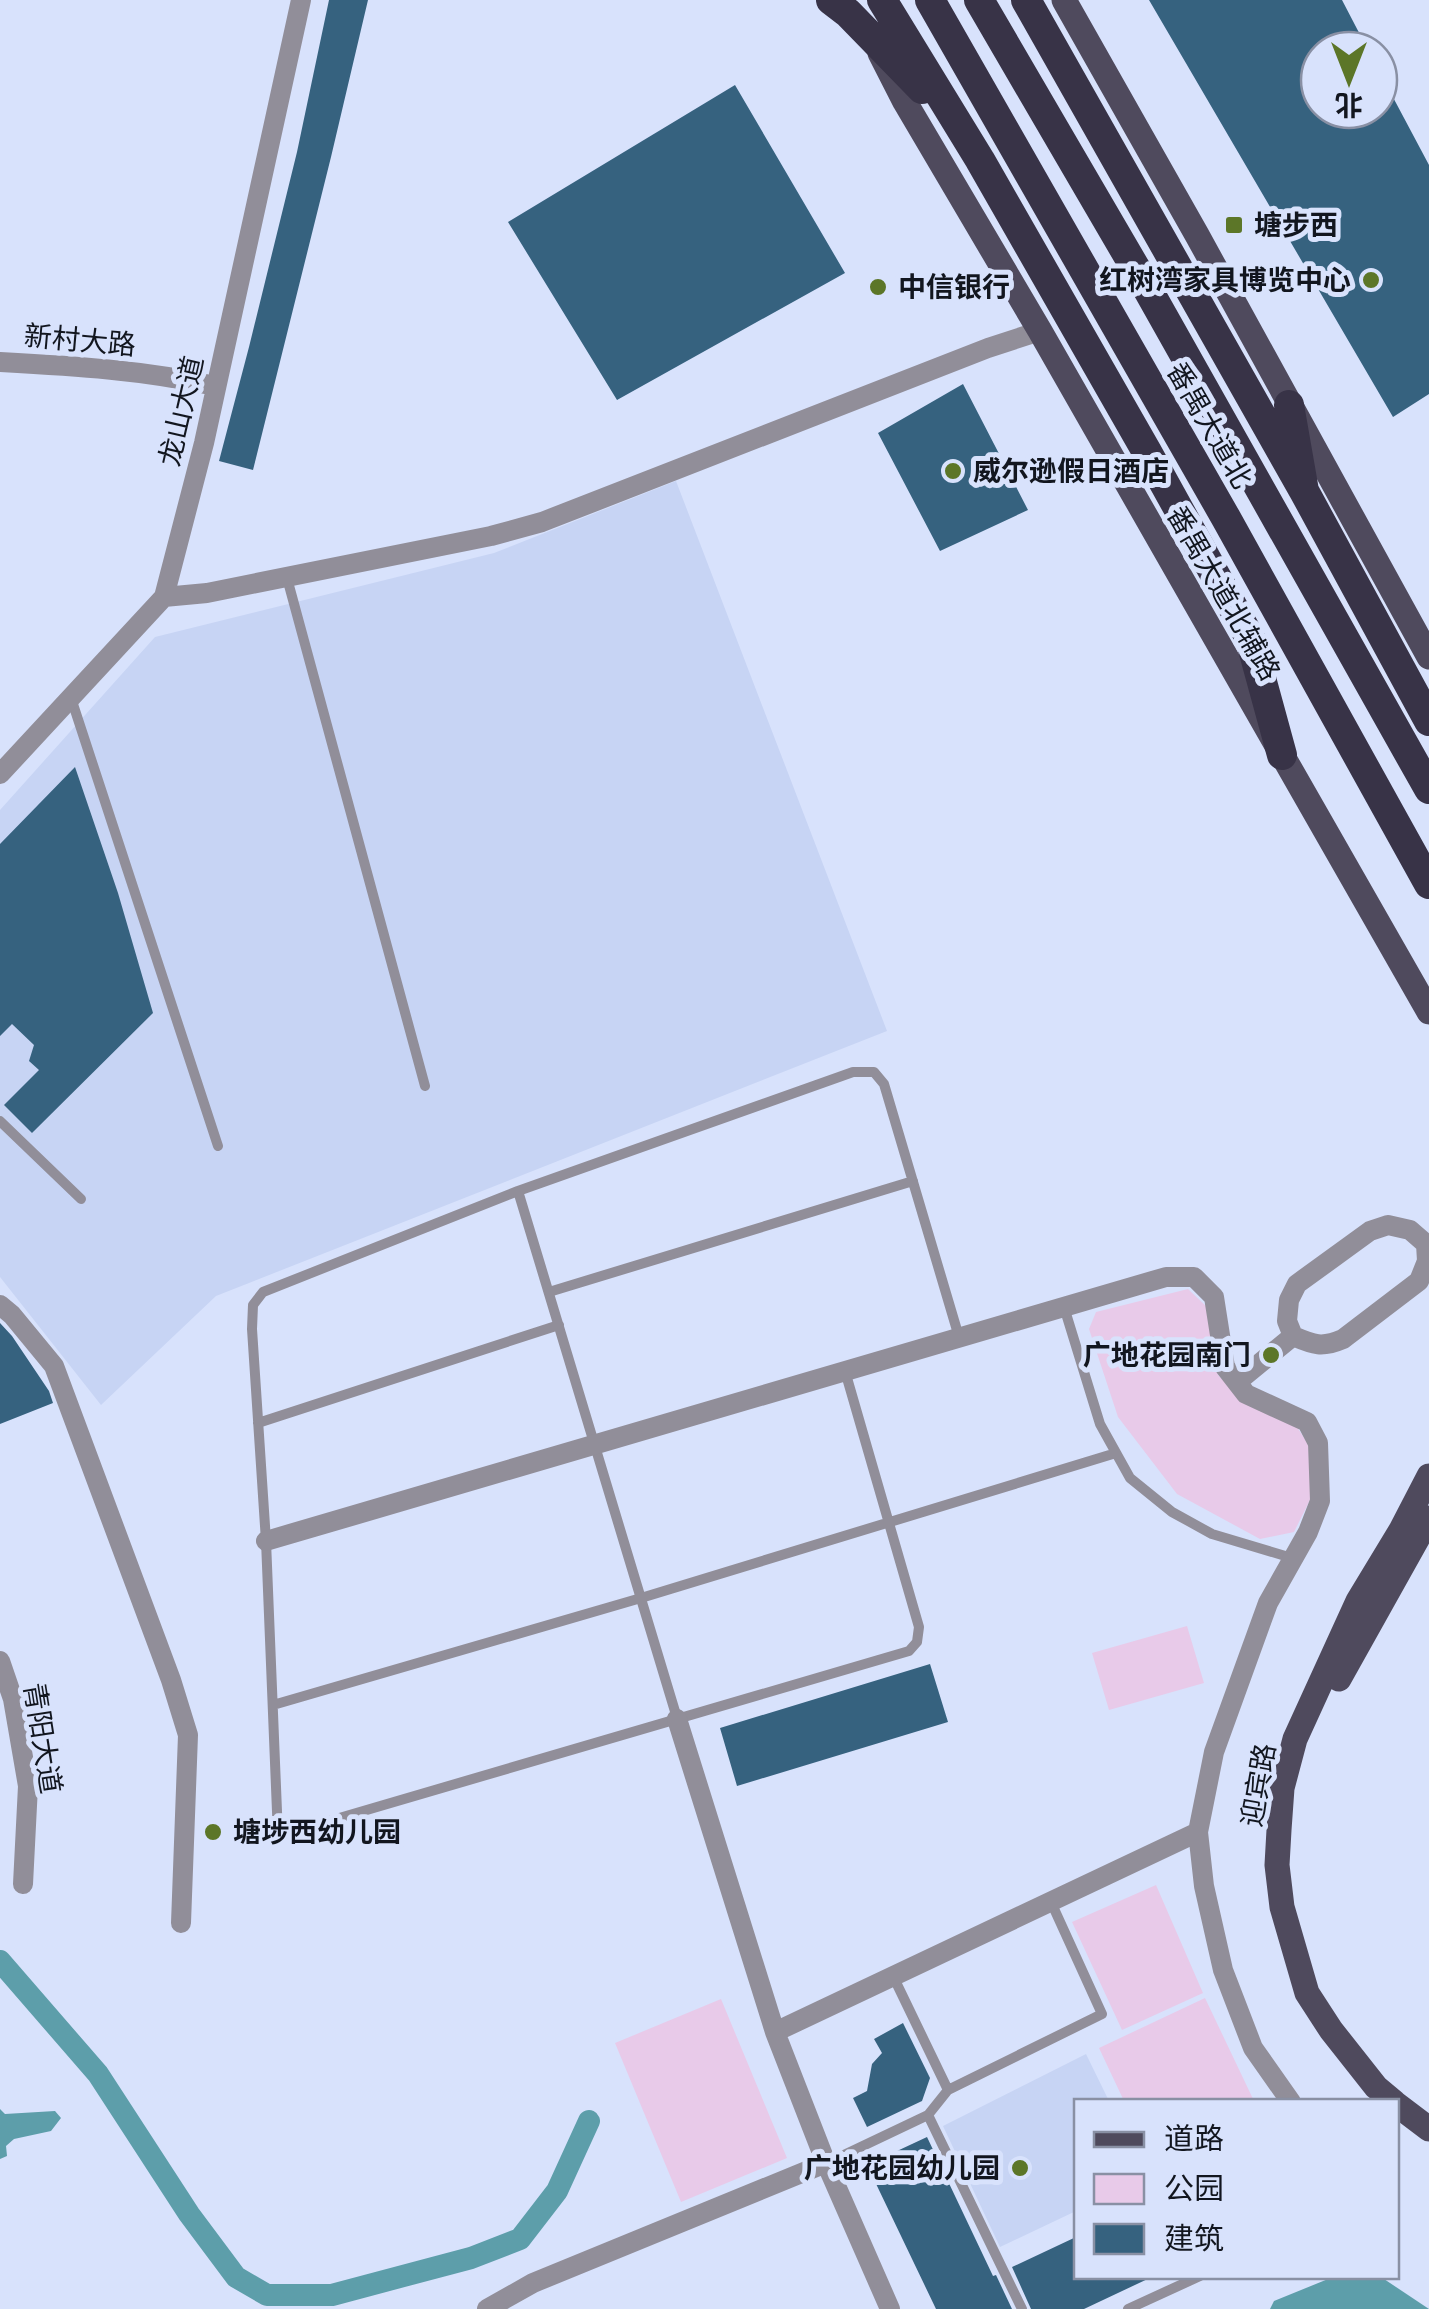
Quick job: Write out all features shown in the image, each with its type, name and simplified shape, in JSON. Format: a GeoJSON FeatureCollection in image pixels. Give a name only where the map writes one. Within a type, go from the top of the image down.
{"type":"FeatureCollection","features":[{"type":"Feature","properties":{"kind":"highway"},"geometry":{"type":"LineString","coordinates":[[831,0],[918,84],[980,160]]}},
{"type":"Feature","properties":{"kind":"highway"},"geometry":{"type":"LineString","coordinates":[[882,0],[980,160],[1250,638],[1282,755]]}},
{"type":"Feature","properties":{"kind":"highway","name":"番禺大道北"},"geometry":{"type":"LineString","coordinates":[[930,0],[1226,518],[1429,884]]}},
{"type":"Feature","properties":{"kind":"highway","name":"番禺大道北"},"geometry":{"type":"LineString","coordinates":[[979,0],[1147,288],[1429,789]]}},
{"type":"Feature","properties":{"kind":"highway"},"geometry":{"type":"LineString","coordinates":[[1026,0],[1218,337],[1429,721]]}},
{"type":"Feature","properties":{"kind":"highway"},"geometry":{"type":"LineString","coordinates":[[1289,405],[1304,491]]}},
{"type":"Feature","properties":{"kind":"main road"},"geometry":{"type":"LineString","coordinates":[[820,0],[905,102]]}},
{"type":"Feature","properties":{"kind":"main road"},"geometry":{"type":"LineString","coordinates":[[854,0],[905,102]]}},
{"type":"Feature","properties":{"kind":"main road"},"geometry":{"type":"LineString","coordinates":[[1064,0],[1429,657]]}},
{"type":"Feature","properties":{"kind":"main road","name":"番禺大道北辅路"},"geometry":{"type":"LineString","coordinates":[[905,102],[1429,1012]]}},
{"type":"Feature","properties":{"kind":"main road","name":"迎宾路"},"geometry":{"type":"LineString","coordinates":[[1390,2099],[1376,2087],[1306,1993],[1282,1907],[1277,1865],[1279,1830],[1282,1788],[1295,1739],[1358,1601],[1429,1476]]}},
{"type":"Feature","properties":{"kind":"main road"},"geometry":{"type":"LineString","coordinates":[[1279,1830],[1295,1774],[1340,1676],[1429,1518]]}},
{"type":"Feature","properties":{"kind":"main road","name":"迎宾路"},"geometry":{"type":"LineString","coordinates":[[1399,2106],[1429,2128]]}},
{"type":"Feature","properties":{"kind":"street","name":"龙山大道"},"geometry":{"type":"LineString","coordinates":[[0,774],[164,596],[204,443],[302,0]]}},
{"type":"Feature","properties":{"kind":"street"},"geometry":{"type":"LineString","coordinates":[[164,596],[207,593],[491,536],[542,522],[1040,331]]}},
{"type":"Feature","properties":{"kind":"street","name":"新村大路"},"geometry":{"type":"LineString","coordinates":[[0,362],[95,367],[166,375],[215,386]]}},
{"type":"Feature","properties":{"kind":"street"},"geometry":{"type":"LineString","coordinates":[[1388,1226],[1410,1230],[1428,1243],[1428,1262],[1419,1281],[1344,1340],[1330,1345],[1313,1344],[1294,1336],[1287,1321],[1288,1300],[1297,1284],[1370,1230],[1388,1226]]}},
{"type":"Feature","properties":{"kind":"street"},"geometry":{"type":"LineString","coordinates":[[266,1542],[1166,1277],[1194,1277],[1214,1297],[1226,1367],[1237,1382],[1246,1394],[1306,1422],[1318,1443],[1320,1500],[1308,1532],[1268,1603],[1214,1752],[1198,1832],[1204,1886],[1224,1970],[1253,2048],[1289,2099]]}},
{"type":"Feature","properties":{"kind":"street"},"geometry":{"type":"LineString","coordinates":[[0,1305],[54,1366],[171,1680],[188,1736],[181,1923]]}},
{"type":"Feature","properties":{"kind":"street"},"geometry":{"type":"LineString","coordinates":[[1237,1382],[1294,1336]]}},
{"type":"Feature","properties":{"kind":"street","name":"青阳大道"},"geometry":{"type":"LineString","coordinates":[[0,1661],[14,1699],[28,1786],[23,1884]]}},
{"type":"Feature","properties":{"kind":"street"},"geometry":{"type":"LineString","coordinates":[[677,1719],[775,2032],[826,2163],[890,2309]]}},
{"type":"Feature","properties":{"kind":"street"},"geometry":{"type":"LineString","coordinates":[[775,2032],[1198,1832]]}},
{"type":"Feature","properties":{"kind":"street"},"geometry":{"type":"LineString","coordinates":[[488,2309],[533,2283],[826,2163]]}},
{"type":"Feature","properties":{"kind":"lane"},"geometry":{"type":"LineString","coordinates":[[287,577],[425,1086]]}},
{"type":"Feature","properties":{"kind":"lane"},"geometry":{"type":"LineString","coordinates":[[71,697],[218,1146]]}},
{"type":"Feature","properties":{"kind":"lane"},"geometry":{"type":"LineString","coordinates":[[845,1371],[919,1627],[917,1642],[908,1651],[278,1836],[266,1542],[252,1329],[253,1305],[263,1292],[518,1192],[853,1072],[874,1072],[884,1084],[959,1338]]}},
{"type":"Feature","properties":{"kind":"lane"},"geometry":{"type":"LineString","coordinates":[[0,1122],[82,1200]]}},
{"type":"Feature","properties":{"kind":"lane"},"geometry":{"type":"LineString","coordinates":[[549,1292],[913,1181]]}},
{"type":"Feature","properties":{"kind":"lane"},"geometry":{"type":"LineString","coordinates":[[518,1192],[677,1719]]}},
{"type":"Feature","properties":{"kind":"lane"},"geometry":{"type":"LineString","coordinates":[[1064,1307],[1100,1424],[1130,1478],[1172,1512],[1212,1534],[1294,1558]]}},
{"type":"Feature","properties":{"kind":"lane"},"geometry":{"type":"LineString","coordinates":[[258,1422],[559,1325]]}},
{"type":"Feature","properties":{"kind":"lane"},"geometry":{"type":"LineString","coordinates":[[272,1705],[1116,1454]]}},
{"type":"Feature","properties":{"kind":"lane"},"geometry":{"type":"LineString","coordinates":[[826,2163],[928,2115],[948,2090],[1102,2014],[1050,1902]]}},
{"type":"Feature","properties":{"kind":"lane"},"geometry":{"type":"LineString","coordinates":[[893,1976],[948,2090]]}},
{"type":"Feature","properties":{"kind":"lane"},"geometry":{"type":"LineString","coordinates":[[928,2115],[1022,2309]]}},
{"type":"Feature","properties":{"kind":"lane"},"geometry":{"type":"LineString","coordinates":[[1128,2309],[1193,2279]]}},
{"type":"Feature","properties":{"kind":"shaded area"},"geometry":{"type":"Polygon","coordinates":[[[676,481],[887,1031],[216,1296],[101,1405],[0,1277],[0,810],[155,637],[494,553],[676,481]]]}},
{"type":"Feature","properties":{"kind":"shaded area","name":"广地花园幼儿园"},"geometry":{"type":"Polygon","coordinates":[[[1086,2054],[1108,2099],[1074,2099],[1074,2212],[1000,2247],[943,2126],[1086,2054]]]}},
{"type":"Feature","properties":{"kind":"shaded area"},"geometry":{"type":"Polygon","coordinates":[[[0,2109],[5,2114],[55,2111],[61,2118],[51,2131],[14,2139],[6,2146],[7,2156],[0,2159],[0,2109]]]}},
{"type":"Feature","properties":{"kind":"shaded area"},"geometry":{"type":"Polygon","coordinates":[[[1328,2279],[1384,2279],[1429,2309],[1270,2309],[1274,2301],[1328,2279]]]}},
{"type":"Feature","properties":{"kind":"green space"},"geometry":{"type":"Polygon","coordinates":[[[1188,1289],[1207,1307],[1218,1375],[1246,1404],[1297,1427],[1310,1447],[1311,1498],[1294,1532],[1260,1539],[1177,1494],[1118,1417],[1089,1329],[1096,1312],[1188,1289]]]}},
{"type":"Feature","properties":{"kind":"green space"},"geometry":{"type":"Polygon","coordinates":[[[1187,1626],[1204,1683],[1109,1710],[1092,1653],[1187,1626]]]}},
{"type":"Feature","properties":{"kind":"green space"},"geometry":{"type":"Polygon","coordinates":[[[1156,1885],[1203,1993],[1122,2030],[1072,1922],[1156,1885]]]}},
{"type":"Feature","properties":{"kind":"green space"},"geometry":{"type":"Polygon","coordinates":[[[1205,1998],[1253,2099],[1123,2099],[1099,2048],[1205,1998]]]}},
{"type":"Feature","properties":{"kind":"green space"},"geometry":{"type":"Polygon","coordinates":[[[721,1999],[787,2158],[681,2202],[615,2043],[721,1999]]]}},
{"type":"Feature","properties":{"kind":"building"},"geometry":{"type":"Polygon","coordinates":[[[329,0],[368,0],[253,470],[219,461],[297,152],[329,0]]]}},
{"type":"Feature","properties":{"kind":"building","name":"红树湾家具博览中心"},"geometry":{"type":"Polygon","coordinates":[[[1149,0],[1342,0],[1358,30],[1299,30],[1299,130],[1399,130],[1399,109],[1429,165],[1429,394],[1393,417],[1149,0]]]}},
{"type":"Feature","properties":{"kind":"building"},"geometry":{"type":"Polygon","coordinates":[[[735,85],[845,273],[617,400],[508,222],[735,85]]]}},
{"type":"Feature","properties":{"kind":"building","name":"威尔逊假日酒店"},"geometry":{"type":"Polygon","coordinates":[[[963,384],[1028,510],[940,551],[878,433],[963,384]]]}},
{"type":"Feature","properties":{"kind":"building"},"geometry":{"type":"Polygon","coordinates":[[[75,767],[153,1013],[32,1133],[4,1105],[39,1070],[29,1061],[34,1045],[12,1024],[0,1036],[0,844],[75,767]]]}},
{"type":"Feature","properties":{"kind":"building"},"geometry":{"type":"Polygon","coordinates":[[[0,1323],[49,1391],[53,1403],[0,1424],[0,1323]]]}},
{"type":"Feature","properties":{"kind":"building"},"geometry":{"type":"Polygon","coordinates":[[[930,1664],[948,1722],[737,1786],[720,1728],[930,1664]]]}},
{"type":"Feature","properties":{"kind":"building"},"geometry":{"type":"Polygon","coordinates":[[[903,2023],[930,2078],[922,2101],[867,2127],[853,2098],[867,2091],[872,2064],[882,2053],[874,2039],[903,2023]]]}},
{"type":"Feature","properties":{"kind":"building"},"geometry":{"type":"Polygon","coordinates":[[[927,2137],[1012,2309],[936,2309],[867,2165],[927,2137]]]}},
{"type":"Feature","properties":{"kind":"building"},"geometry":{"type":"Polygon","coordinates":[[[1074,2238],[1074,2279],[1148,2279],[1084,2309],[1031,2309],[1012,2267],[1074,2238]]]}},
{"type":"Feature","properties":{"kind":"waterway"},"geometry":{"type":"LineString","coordinates":[[0,1961],[98,2074],[189,2214],[236,2277],[267,2295],[332,2295],[471,2258],[520,2239],[557,2191],[589,2121]]}},
{"type":"Feature","properties":{"kind":"place","name":"塘步西"},"geometry":{"type":"Point","coordinates":[1234,225]}},
{"type":"Feature","properties":{"kind":"place","name":"红树湾家具博览中心"},"geometry":{"type":"Point","coordinates":[1371,280]}},
{"type":"Feature","properties":{"kind":"place","name":"中信银行"},"geometry":{"type":"Point","coordinates":[878,287]}},
{"type":"Feature","properties":{"kind":"place","name":"威尔逊假日酒店"},"geometry":{"type":"Point","coordinates":[953,471]}},
{"type":"Feature","properties":{"kind":"place","name":"广地花园南门"},"geometry":{"type":"Point","coordinates":[1271,1355]}},
{"type":"Feature","properties":{"kind":"place","name":"塘埗西幼儿园"},"geometry":{"type":"Point","coordinates":[213,1832]}},
{"type":"Feature","properties":{"kind":"place","name":"广地花园幼儿园"},"geometry":{"type":"Point","coordinates":[1020,2168]}}]}
